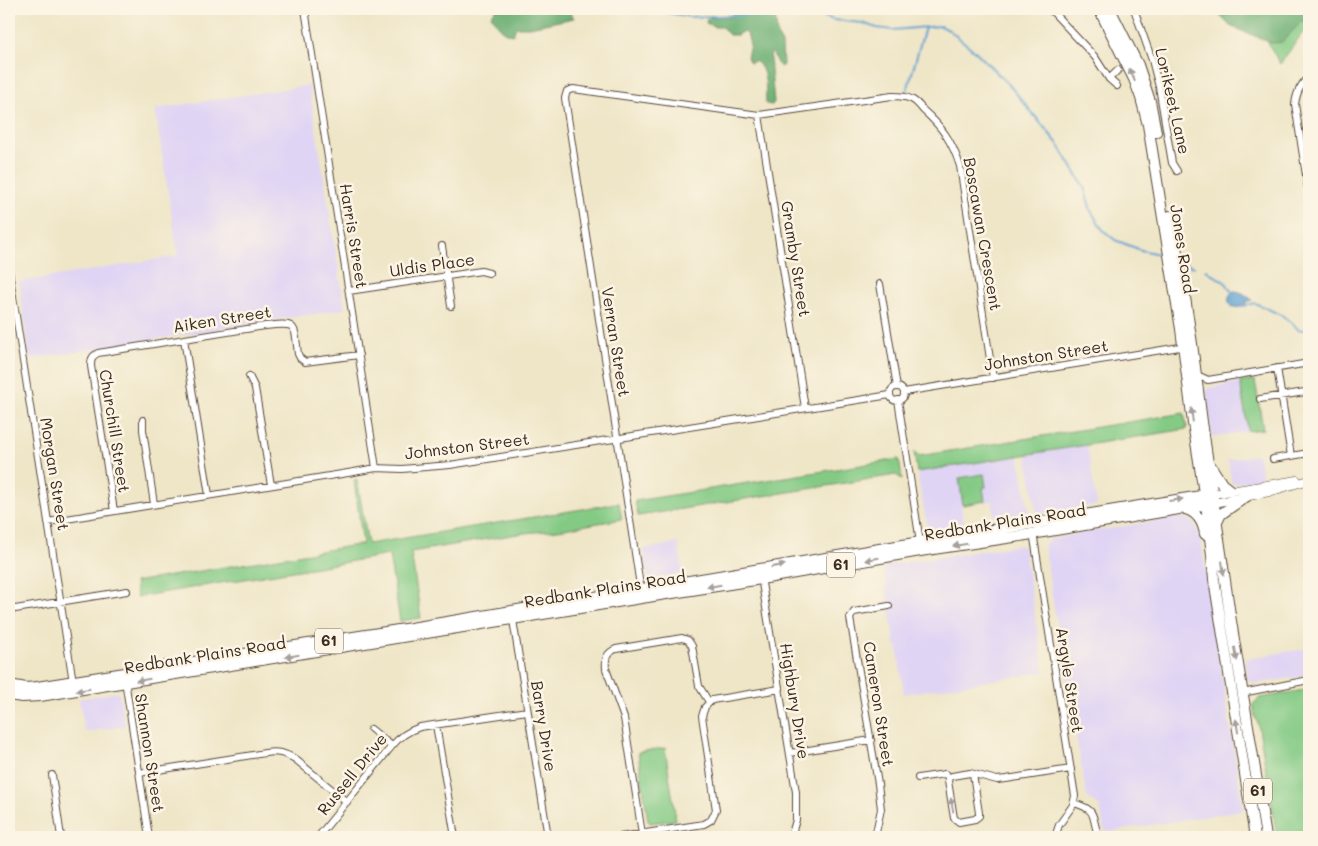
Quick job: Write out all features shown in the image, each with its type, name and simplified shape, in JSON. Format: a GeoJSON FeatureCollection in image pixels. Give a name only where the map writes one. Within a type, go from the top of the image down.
{"type":"FeatureCollection","features":[{"type":"Feature","properties":{"kind":"main road","name":"Jones Road"},"geometry":{"type":"LineString","coordinates":[[1099,9],[1134,79],[1148,125],[1188,345],[1197,375],[1208,462],[1209,499]]}},
{"type":"Feature","properties":{"kind":"main road","name":"Jones Road"},"geometry":{"type":"LineString","coordinates":[[1110,9],[1138,65],[1150,101],[1188,345],[1192,423],[1209,499]]}},
{"type":"Feature","properties":{"kind":"main road"},"geometry":{"type":"LineString","coordinates":[[1208,462],[1222,484],[1231,491]]}},
{"type":"Feature","properties":{"kind":"main road"},"geometry":{"type":"LineString","coordinates":[[1217,522],[1221,514],[1247,496]]}},
{"type":"Feature","properties":{"kind":"main road","name":"Redbank Plains Road"},"geometry":{"type":"LineString","coordinates":[[9,695],[22,697],[40,696],[124,678],[405,630],[641,594],[1032,528],[1119,519],[1183,508],[1209,499]]}},
{"type":"Feature","properties":{"kind":"main road","name":"Redbank Plains Road"},"geometry":{"type":"LineString","coordinates":[[1032,528],[1078,515],[1209,499]]}},
{"type":"Feature","properties":{"kind":"main road","name":"61"},"geometry":{"type":"LineString","coordinates":[[1209,499],[1217,522],[1242,693],[1266,837]]}},
{"type":"Feature","properties":{"kind":"main road","name":"61"},"geometry":{"type":"LineString","coordinates":[[1209,499],[1214,579],[1255,837]]}},
{"type":"Feature","properties":{"kind":"main road","name":"61"},"geometry":{"type":"LineString","coordinates":[[1183,508],[1192,510],[1200,520],[1205,530],[1208,556],[1214,569]]}},
{"type":"Feature","properties":{"kind":"main road"},"geometry":{"type":"LineString","coordinates":[[1078,515],[1084,519],[1112,514],[1119,519]]}},
{"type":"Feature","properties":{"kind":"main road","name":"Redbank Plains Road"},"geometry":{"type":"LineString","coordinates":[[761,574],[887,547],[892,550],[920,546]]}},
{"type":"Feature","properties":{"kind":"main road","name":"Redbank Plains Road"},"geometry":{"type":"LineString","coordinates":[[9,685],[32,688],[73,682],[124,678],[513,620],[641,594]]}},
{"type":"Feature","properties":{"kind":"street","name":"Harris Street"},"geometry":{"type":"LineString","coordinates":[[305,9],[376,468]]}},
{"type":"Feature","properties":{"kind":"street"},"geometry":{"type":"LineString","coordinates":[[1050,9],[1095,57],[1117,86]]}},
{"type":"Feature","properties":{"kind":"street","name":"Lorikeet Lane"},"geometry":{"type":"LineString","coordinates":[[1134,9],[1152,60],[1159,88],[1172,163],[1177,171]]}},
{"type":"Feature","properties":{"kind":"street"},"geometry":{"type":"LineString","coordinates":[[1110,79],[1118,70]]}},
{"type":"Feature","properties":{"kind":"street"},"geometry":{"type":"LineString","coordinates":[[1309,75],[1296,94],[1295,104],[1309,195]]}},
{"type":"Feature","properties":{"kind":"street","name":"Boscawan Crescent"},"geometry":{"type":"LineString","coordinates":[[567,91],[573,89],[758,115],[860,100],[902,96],[913,99],[946,134],[953,146],[960,166],[993,378]]}},
{"type":"Feature","properties":{"kind":"street","name":"Verran Street"},"geometry":{"type":"LineString","coordinates":[[567,91],[565,98],[641,594]]}},
{"type":"Feature","properties":{"kind":"street","name":"Gramby Street"},"geometry":{"type":"LineString","coordinates":[[758,115],[805,408]]}},
{"type":"Feature","properties":{"kind":"street"},"geometry":{"type":"LineString","coordinates":[[442,246],[451,306]]}},
{"type":"Feature","properties":{"kind":"street","name":"Morgan Street"},"geometry":{"type":"LineString","coordinates":[[9,271],[73,682]]}},
{"type":"Feature","properties":{"kind":"street","name":"Uldis Place"},"geometry":{"type":"LineString","coordinates":[[349,292],[481,271],[489,273]]}},
{"type":"Feature","properties":{"kind":"street"},"geometry":{"type":"LineString","coordinates":[[880,284],[896,387]]}},
{"type":"Feature","properties":{"kind":"street","name":"Aiken Street"},"geometry":{"type":"LineString","coordinates":[[94,356],[98,353],[286,324],[294,330],[298,354],[302,360],[308,362],[359,355]]}},
{"type":"Feature","properties":{"kind":"street"},"geometry":{"type":"LineString","coordinates":[[184,339],[209,495]]}},
{"type":"Feature","properties":{"kind":"street","name":"Johnston Street"},"geometry":{"type":"LineString","coordinates":[[904,392],[1188,345]]}},
{"type":"Feature","properties":{"kind":"street","name":"Churchill Street"},"geometry":{"type":"LineString","coordinates":[[94,356],[90,366],[114,511]]}},
{"type":"Feature","properties":{"kind":"street"},"geometry":{"type":"LineString","coordinates":[[1198,389],[1208,380],[1309,363]]}},
{"type":"Feature","properties":{"kind":"street"},"geometry":{"type":"LineString","coordinates":[[1277,368],[1291,456]]}},
{"type":"Feature","properties":{"kind":"street"},"geometry":{"type":"LineString","coordinates":[[1197,375],[1208,380]]}},
{"type":"Feature","properties":{"kind":"street"},"geometry":{"type":"LineString","coordinates":[[250,376],[255,388],[271,485]]}},
{"type":"Feature","properties":{"kind":"street"},"geometry":{"type":"LineString","coordinates":[[896,387],[901,388],[904,392],[902,398],[898,400]]}},
{"type":"Feature","properties":{"kind":"street"},"geometry":{"type":"LineString","coordinates":[[896,387],[892,389],[890,395],[893,399],[898,400]]}},
{"type":"Feature","properties":{"kind":"street"},"geometry":{"type":"LineString","coordinates":[[1260,399],[1305,392]]}},
{"type":"Feature","properties":{"kind":"street","name":"Johnston Street"},"geometry":{"type":"LineString","coordinates":[[48,522],[376,468],[422,468],[890,395]]}},
{"type":"Feature","properties":{"kind":"street"},"geometry":{"type":"LineString","coordinates":[[898,400],[920,546]]}},
{"type":"Feature","properties":{"kind":"street"},"geometry":{"type":"LineString","coordinates":[[143,420],[154,504]]}},
{"type":"Feature","properties":{"kind":"street"},"geometry":{"type":"LineString","coordinates":[[1273,459],[1309,453]]}},
{"type":"Feature","properties":{"kind":"street"},"geometry":{"type":"LineString","coordinates":[[1209,499],[1231,491],[1309,479]]}},
{"type":"Feature","properties":{"kind":"street"},"geometry":{"type":"LineString","coordinates":[[1209,499],[1269,492],[1309,479]]}},
{"type":"Feature","properties":{"kind":"street","name":"Argyle Street"},"geometry":{"type":"LineString","coordinates":[[1032,528],[1071,769],[1075,796],[1074,803]]}},
{"type":"Feature","properties":{"kind":"street","name":"Highbury Drive"},"geometry":{"type":"LineString","coordinates":[[761,574],[796,792],[797,810],[792,837]]}},
{"type":"Feature","properties":{"kind":"street"},"geometry":{"type":"LineString","coordinates":[[9,610],[127,591]]}},
{"type":"Feature","properties":{"kind":"street","name":"Cameron Street"},"geometry":{"type":"LineString","coordinates":[[875,837],[880,809],[878,784],[850,618],[854,612],[889,606]]}},
{"type":"Feature","properties":{"kind":"street","name":"Barry Drive"},"geometry":{"type":"LineString","coordinates":[[513,620],[548,837]]}},
{"type":"Feature","properties":{"kind":"street"},"geometry":{"type":"LineString","coordinates":[[642,834],[624,718],[606,669],[605,662],[607,656],[616,649],[682,638],[688,640],[692,646],[699,686],[709,702]]}},
{"type":"Feature","properties":{"kind":"street","name":"Shannon Street"},"geometry":{"type":"LineString","coordinates":[[124,678],[150,837]]}},
{"type":"Feature","properties":{"kind":"street"},"geometry":{"type":"LineString","coordinates":[[1242,693],[1309,680]]}},
{"type":"Feature","properties":{"kind":"street"},"geometry":{"type":"LineString","coordinates":[[620,837],[704,824],[711,820],[716,810],[702,716],[705,706],[712,700],[780,689]]}},
{"type":"Feature","properties":{"kind":"street","name":"Russell Drive"},"geometry":{"type":"LineString","coordinates":[[318,837],[403,734],[436,725],[527,711]]}},
{"type":"Feature","properties":{"kind":"street"},"geometry":{"type":"LineString","coordinates":[[436,725],[455,837]]}},
{"type":"Feature","properties":{"kind":"street"},"geometry":{"type":"LineString","coordinates":[[371,729],[392,746]]}},
{"type":"Feature","properties":{"kind":"street"},"geometry":{"type":"LineString","coordinates":[[790,753],[870,740]]}},
{"type":"Feature","properties":{"kind":"street"},"geometry":{"type":"LineString","coordinates":[[139,773],[278,752],[295,759],[347,802]]}},
{"type":"Feature","properties":{"kind":"street"},"geometry":{"type":"LineString","coordinates":[[918,778],[945,774],[950,777],[964,773],[997,780],[1071,769]]}},
{"type":"Feature","properties":{"kind":"street"},"geometry":{"type":"LineString","coordinates":[[950,777],[948,781],[954,818],[959,822],[975,819],[979,816],[973,774]]}},
{"type":"Feature","properties":{"kind":"street"},"geometry":{"type":"LineString","coordinates":[[52,775],[61,837]]}},
{"type":"Feature","properties":{"kind":"street"},"geometry":{"type":"LineString","coordinates":[[1055,837],[1059,825],[1074,803],[1089,809],[1093,814],[1099,837]]}},
{"type":"Feature","properties":{"kind":"shaded area"},"geometry":{"type":"Polygon","coordinates":[[[309,85],[345,309],[30,359],[19,282],[178,256],[155,109],[309,85]]]}},
{"type":"Feature","properties":{"kind":"shaded area"},"geometry":{"type":"Polygon","coordinates":[[[1240,382],[1248,431],[1212,437],[1206,392],[1210,388],[1240,382]]]}},
{"type":"Feature","properties":{"kind":"shaded area"},"geometry":{"type":"Polygon","coordinates":[[[1087,445],[1097,505],[1037,515],[1027,455],[1087,445]]]}},
{"type":"Feature","properties":{"kind":"shaded area"},"geometry":{"type":"Polygon","coordinates":[[[1256,455],[1259,458],[1262,476],[1259,479],[1232,484],[1228,460],[1256,455]]]}},
{"type":"Feature","properties":{"kind":"shaded area"},"geometry":{"type":"Polygon","coordinates":[[[1019,456],[1030,517],[995,523],[992,501],[961,505],[965,528],[932,533],[928,531],[917,472],[1019,456]]]}},
{"type":"Feature","properties":{"kind":"shaded area"},"geometry":{"type":"Polygon","coordinates":[[[1177,517],[1187,518],[1195,525],[1200,534],[1243,810],[1109,832],[1104,830],[1100,807],[1087,797],[1044,546],[1050,539],[1177,517]]]}},
{"type":"Feature","properties":{"kind":"shaded area"},"geometry":{"type":"Polygon","coordinates":[[[678,543],[683,574],[648,579],[643,549],[678,543]]]}},
{"type":"Feature","properties":{"kind":"shaded area"},"geometry":{"type":"Polygon","coordinates":[[[1021,545],[1024,548],[1044,672],[904,694],[883,566],[1021,545]]]}},
{"type":"Feature","properties":{"kind":"shaded area"},"geometry":{"type":"Polygon","coordinates":[[[1309,648],[1309,675],[1254,684],[1248,680],[1245,659],[1309,648]]]}},
{"type":"Feature","properties":{"kind":"shaded area"},"geometry":{"type":"Polygon","coordinates":[[[117,692],[125,726],[85,732],[79,699],[117,692]]]}},
{"type":"Feature","properties":{"kind":"green space"},"geometry":{"type":"Polygon","coordinates":[[[496,9],[569,11],[574,18],[530,27],[516,27],[513,35],[502,30],[491,15],[496,9]]]}},
{"type":"Feature","properties":{"kind":"green space"},"geometry":{"type":"Polygon","coordinates":[[[732,9],[775,9],[777,35],[782,44],[783,65],[781,67],[778,65],[771,52],[774,102],[772,105],[766,104],[765,80],[762,69],[755,61],[750,63],[747,57],[750,45],[747,33],[742,32],[737,35],[729,35],[722,27],[715,27],[706,23],[707,19],[712,17],[732,17],[732,9]]]}},
{"type":"Feature","properties":{"kind":"green space"},"geometry":{"type":"Polygon","coordinates":[[[1213,9],[1309,9],[1309,17],[1301,22],[1282,42],[1272,43],[1230,26],[1213,9]]]}},
{"type":"Feature","properties":{"kind":"green space"},"geometry":{"type":"Polygon","coordinates":[[[1249,9],[1309,9],[1309,24],[1280,64],[1249,9]]]}},
{"type":"Feature","properties":{"kind":"green space"},"geometry":{"type":"Polygon","coordinates":[[[1255,380],[1263,429],[1248,431],[1240,382],[1255,380]]]}},
{"type":"Feature","properties":{"kind":"green space"},"geometry":{"type":"Polygon","coordinates":[[[1184,413],[1187,429],[917,472],[914,452],[919,456],[1184,413]]]}},
{"type":"Feature","properties":{"kind":"green space"},"geometry":{"type":"Polygon","coordinates":[[[899,459],[902,479],[896,475],[638,516],[635,501],[899,459]]]}},
{"type":"Feature","properties":{"kind":"green space"},"geometry":{"type":"Polygon","coordinates":[[[984,474],[986,487],[983,488],[985,501],[963,505],[959,478],[984,474]]]}},
{"type":"Feature","properties":{"kind":"green space"},"geometry":{"type":"Polygon","coordinates":[[[357,479],[368,544],[619,503],[622,519],[411,552],[421,618],[400,621],[389,555],[137,597],[135,582],[363,544],[354,480],[357,479]]]}},
{"type":"Feature","properties":{"kind":"green space"},"geometry":{"type":"Polygon","coordinates":[[[1309,689],[1309,837],[1277,837],[1258,723],[1253,704],[1260,698],[1309,689]]]}},
{"type":"Feature","properties":{"kind":"green space"},"geometry":{"type":"Polygon","coordinates":[[[665,748],[676,820],[650,823],[648,821],[638,752],[665,748]]]}},
{"type":"Feature","properties":{"kind":"water"},"geometry":{"type":"Polygon","coordinates":[[[1234,291],[1246,295],[1252,300],[1241,307],[1231,306],[1229,298],[1230,294],[1234,291]]]}},
{"type":"Feature","properties":{"kind":"waterway"},"geometry":{"type":"LineString","coordinates":[[648,9],[690,17],[773,15]]}},
{"type":"Feature","properties":{"kind":"waterway"},"geometry":{"type":"LineString","coordinates":[[779,16],[788,17],[810,12],[834,20],[862,23],[892,30],[940,26],[949,30],[976,52],[1010,86],[1058,144],[1084,187],[1091,211],[1103,230],[1115,240],[1141,250],[1163,255]]}},
{"type":"Feature","properties":{"kind":"waterway"},"geometry":{"type":"LineString","coordinates":[[907,91],[925,27]]}},
{"type":"Feature","properties":{"kind":"waterway"},"geometry":{"type":"LineString","coordinates":[[1186,264],[1194,267]]}},
{"type":"Feature","properties":{"kind":"waterway"},"geometry":{"type":"LineString","coordinates":[[1206,270],[1226,283],[1233,294]]}},
{"type":"Feature","properties":{"kind":"waterway"},"geometry":{"type":"LineString","coordinates":[[1243,305],[1255,303],[1283,316],[1298,329],[1309,329]]}}]}
